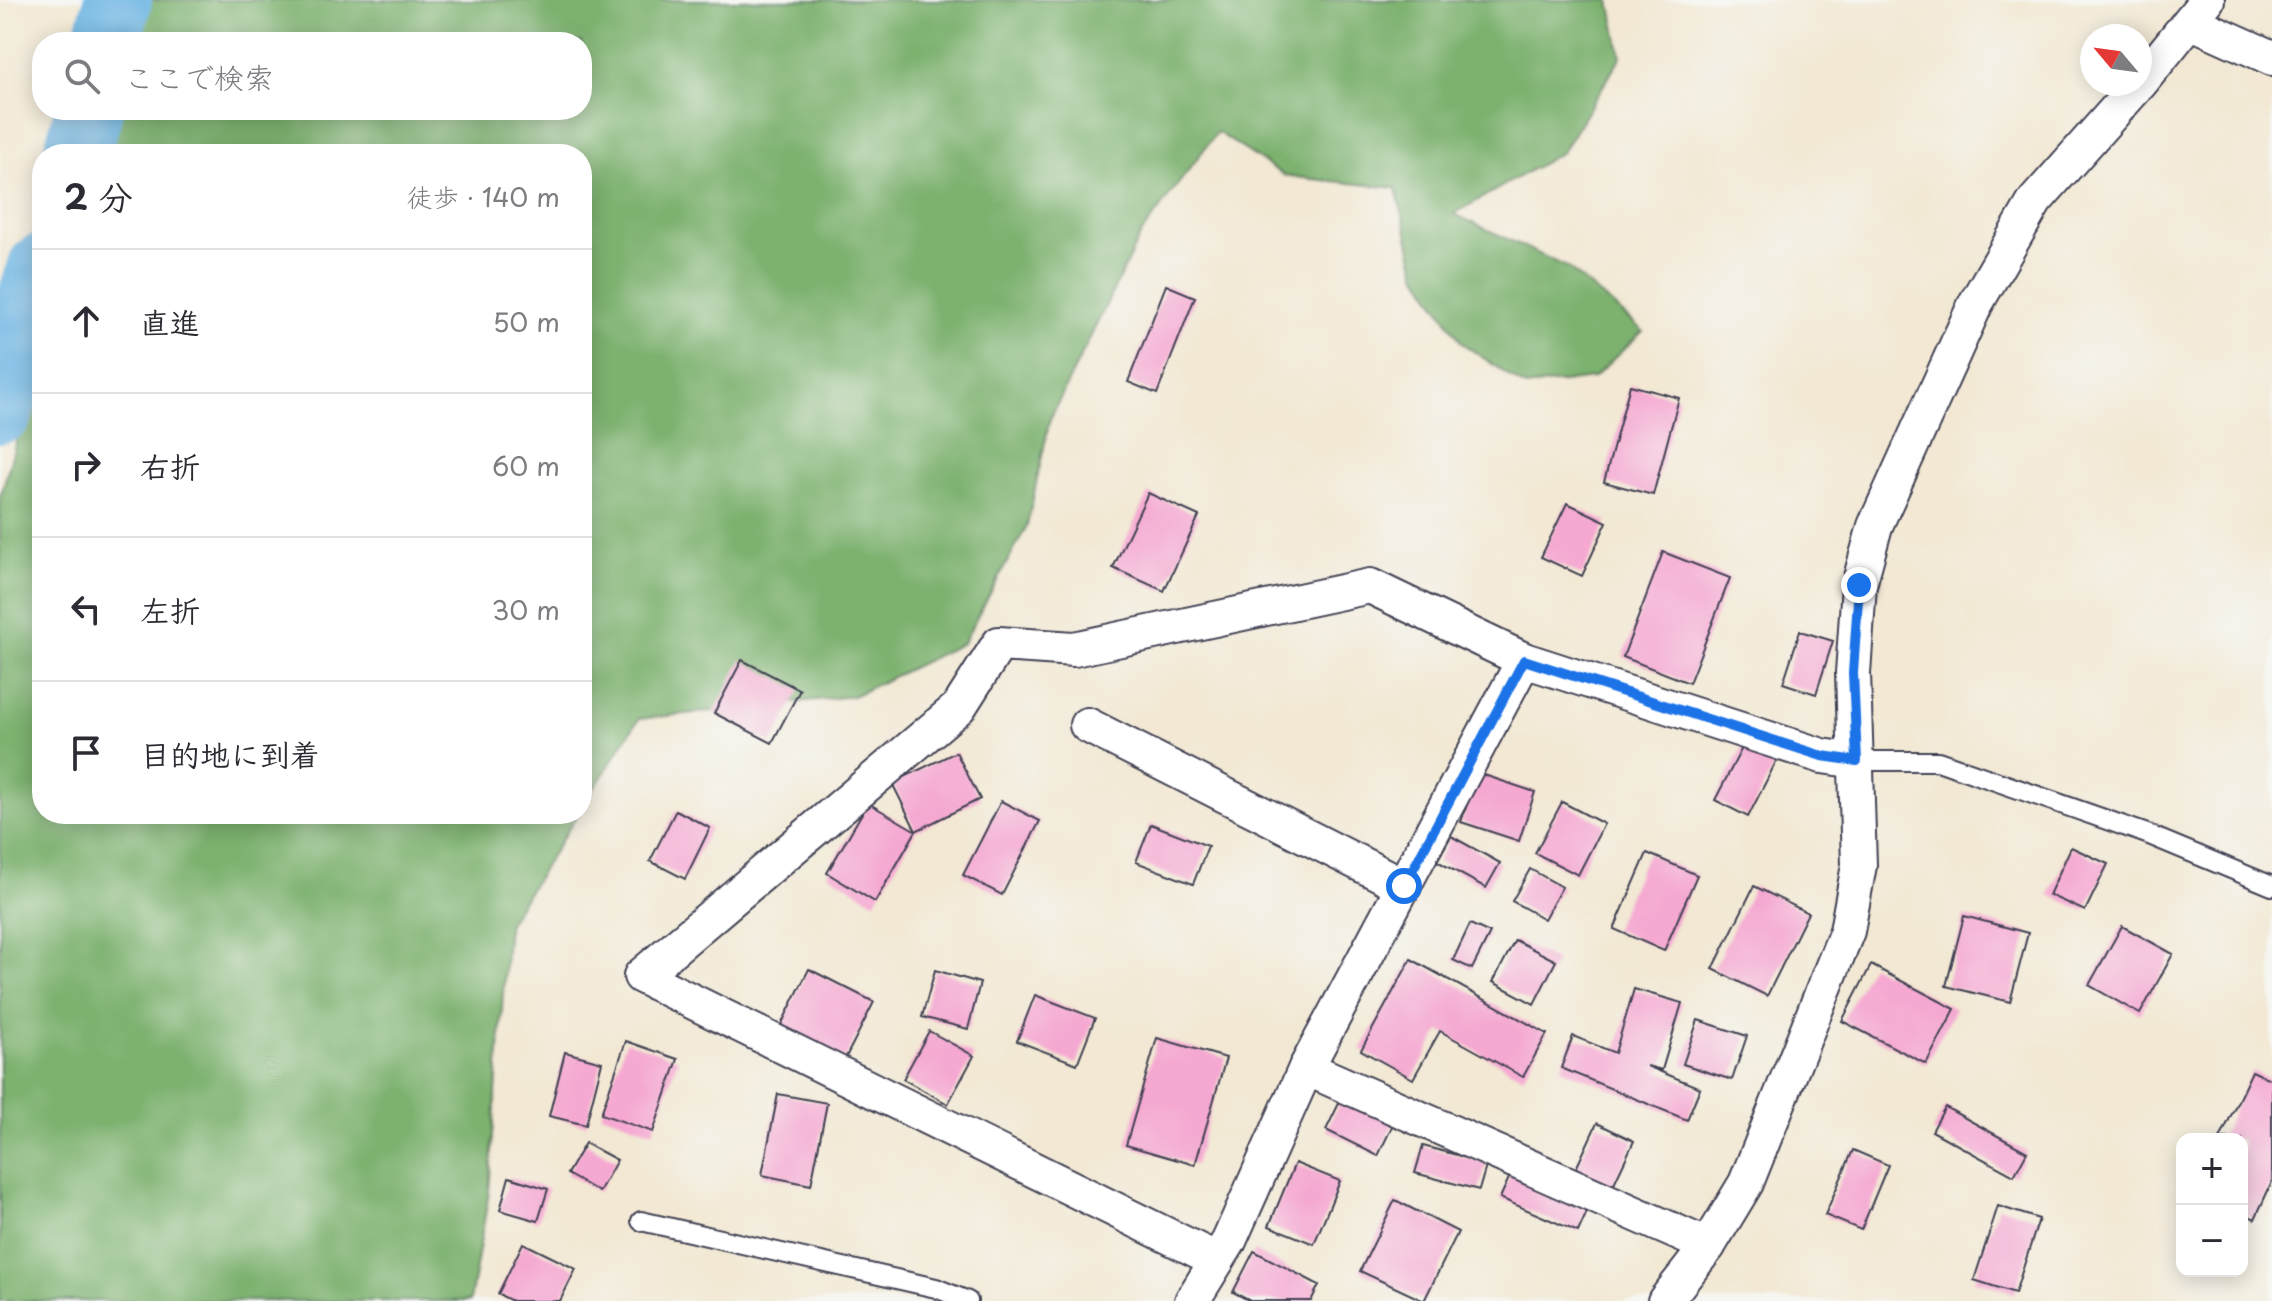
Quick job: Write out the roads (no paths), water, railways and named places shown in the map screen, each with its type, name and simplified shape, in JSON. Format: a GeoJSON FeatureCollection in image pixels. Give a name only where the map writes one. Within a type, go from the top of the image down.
{"type":"FeatureCollection","features":[{"type":"Feature","properties":{"kind":"street"},"geometry":{"type":"LineString","coordinates":[[2152,69],[2200,11],[2272,58]]}},
{"type":"Feature","properties":{"kind":"street"},"geometry":{"type":"LineString","coordinates":[[1665,1301],[1708,1246],[1746,1183],[1847,931],[1859,865],[1853,673],[1859,585],[1875,526],[1976,303],[2035,201],[2129,96]]}},
{"type":"Feature","properties":{"kind":"street"},"geometry":{"type":"LineString","coordinates":[[1217,1260],[641,976],[959,707],[999,644],[1074,649],[1370,586],[1524,660],[1822,756],[1857,761]]}},
{"type":"Feature","properties":{"kind":"street"},"geometry":{"type":"LineString","coordinates":[[1192,1301],[1217,1260],[1306,1068],[1524,660]]}},
{"type":"Feature","properties":{"kind":"street"},"geometry":{"type":"LineString","coordinates":[[1087,725],[1404,886]]}},
{"type":"Feature","properties":{"kind":"street"},"geometry":{"type":"LineString","coordinates":[[1306,1068],[1708,1246]]}},
{"type":"Feature","properties":{"kind":"lane"},"geometry":{"type":"LineString","coordinates":[[1857,761],[1938,761],[2147,834],[2272,886]]}},
{"type":"Feature","properties":{"kind":"lane"},"geometry":{"type":"LineString","coordinates":[[641,1221],[936,1288],[968,1301]]}},
{"type":"Feature","properties":{"kind":"waterway"},"geometry":{"type":"LineString","coordinates":[[110,32],[118,0]]}},
{"type":"Feature","properties":{"kind":"waterway"},"geometry":{"type":"LineString","coordinates":[[80,144],[86,120]]}},
{"type":"Feature","properties":{"kind":"waterway"},"geometry":{"type":"LineString","coordinates":[[0,410],[32,296]]}}]}
